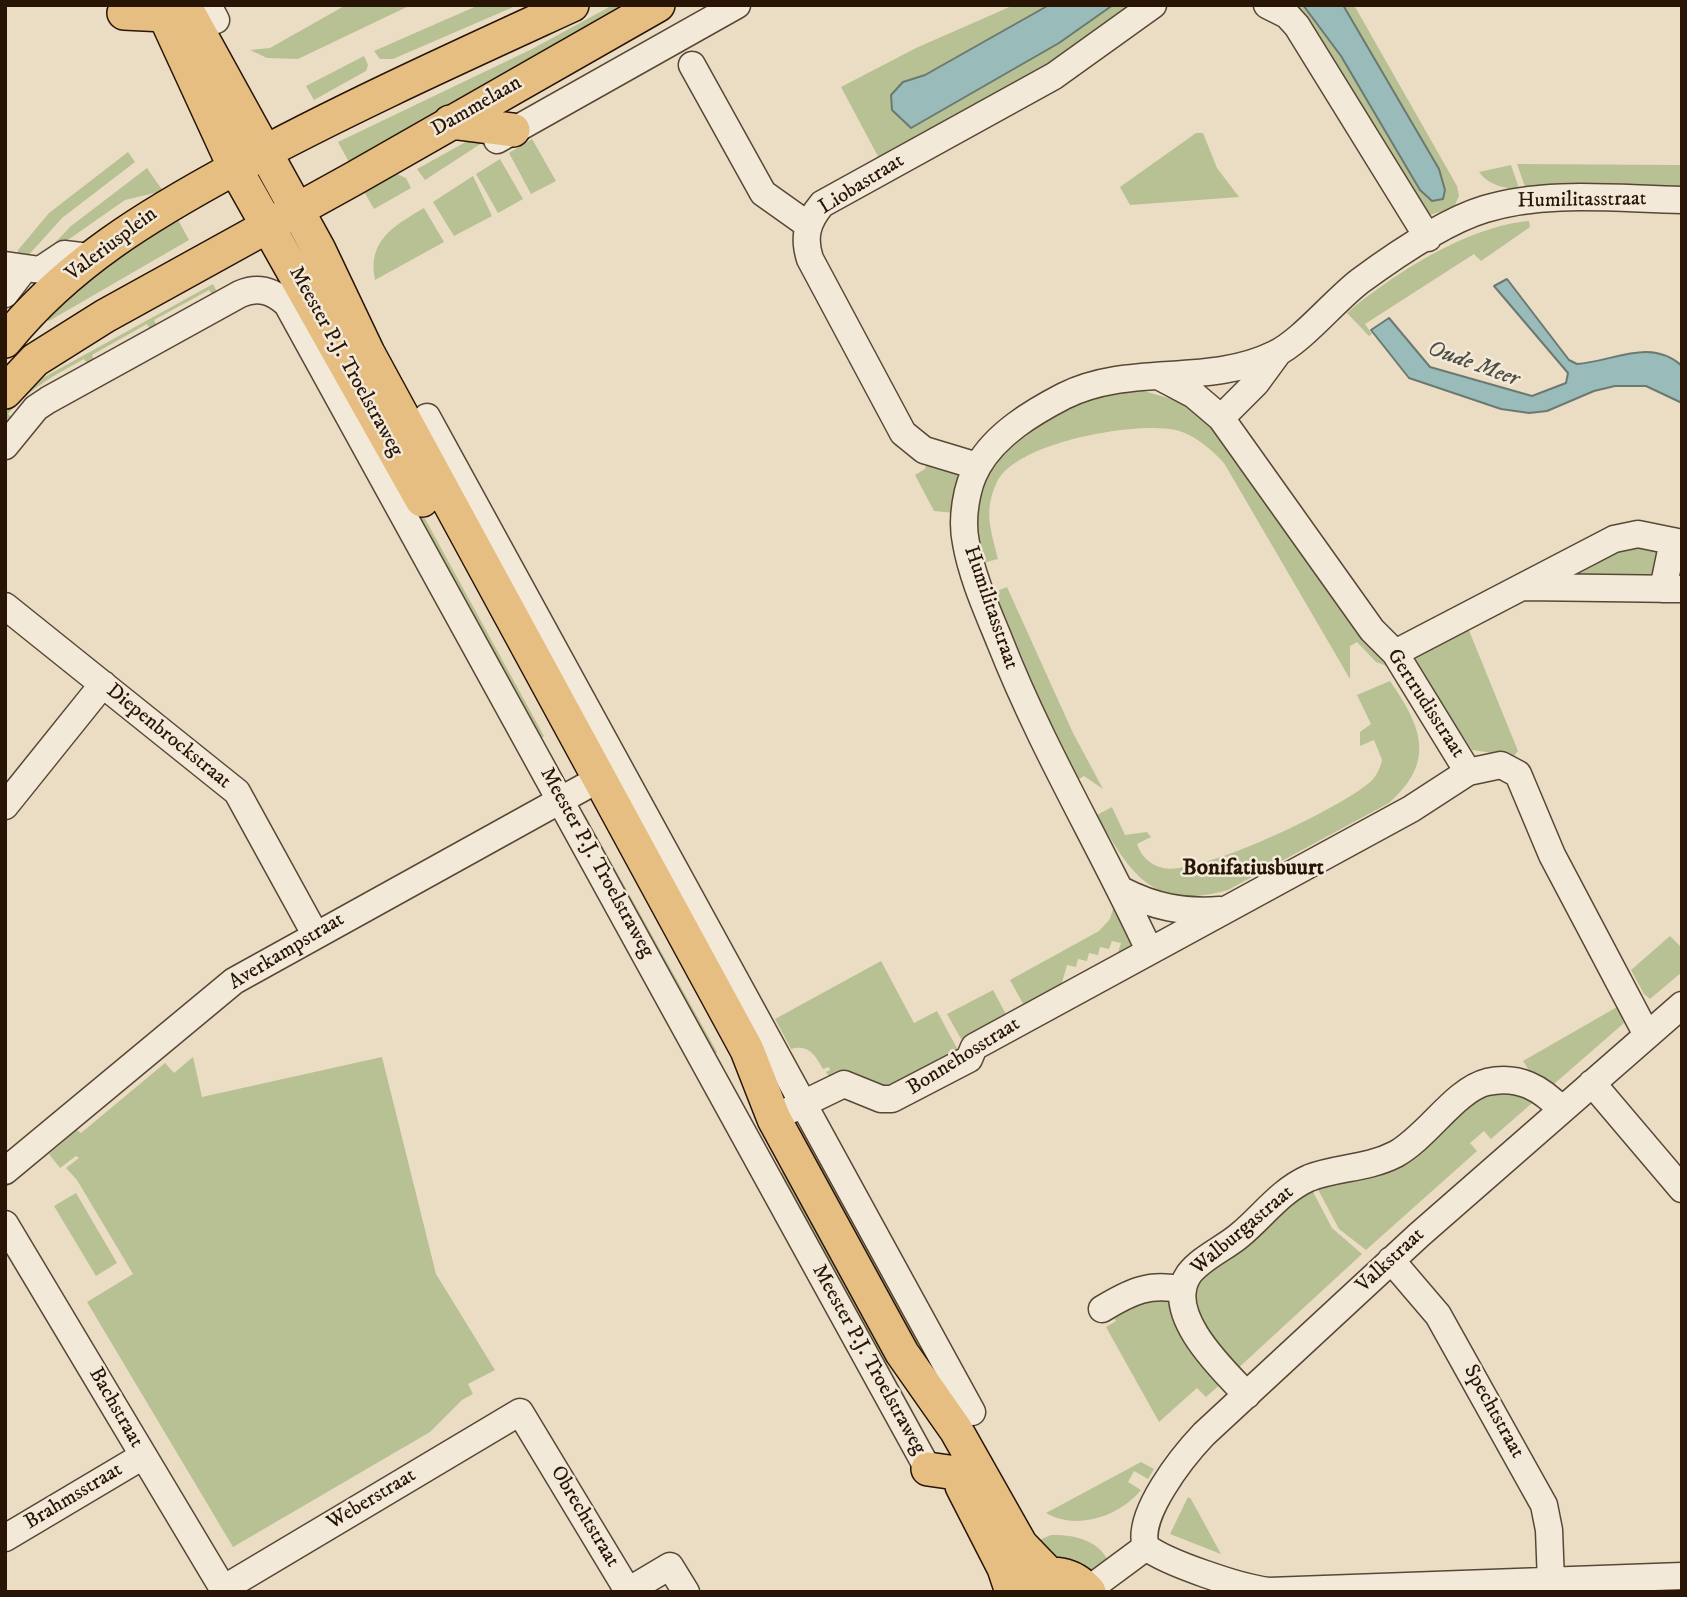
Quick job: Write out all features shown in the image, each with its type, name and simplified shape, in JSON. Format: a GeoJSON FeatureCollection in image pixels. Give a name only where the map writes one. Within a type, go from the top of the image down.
{"type":"FeatureCollection","features":[{"type":"Feature","properties":{"kind":"main road"},"geometry":{"type":"LineString","coordinates":[[265,152],[330,117],[572,5]]}},
{"type":"Feature","properties":{"kind":"main road","name":"Dammelaan"},"geometry":{"type":"LineString","coordinates":[[297,210],[658,5]]}},
{"type":"Feature","properties":{"kind":"main road"},"geometry":{"type":"LineString","coordinates":[[122,9],[170,8]]}},
{"type":"Feature","properties":{"kind":"main road"},"geometry":{"type":"LineString","coordinates":[[14,382],[70,337],[297,210],[212,56],[170,8]]}},
{"type":"Feature","properties":{"kind":"main road"},"geometry":{"type":"LineString","coordinates":[[170,8],[235,168],[268,226]]}},
{"type":"Feature","properties":{"kind":"main road"},"geometry":{"type":"LineString","coordinates":[[212,13],[212,56]]}},
{"type":"Feature","properties":{"kind":"main road"},"geometry":{"type":"LineString","coordinates":[[450,122],[504,135]]}},
{"type":"Feature","properties":{"kind":"main road","name":"Valeriusplein"},"geometry":{"type":"LineString","coordinates":[[5,341],[27,314],[90,257],[173,201],[265,152]]}},
{"type":"Feature","properties":{"kind":"main road","name":"Meester P.J. Troelstraweg"},"geometry":{"type":"LineString","coordinates":[[297,210],[413,414],[590,784]]}},
{"type":"Feature","properties":{"kind":"main road","name":"Meester P.J. Troelstraweg"},"geometry":{"type":"LineString","coordinates":[[268,226],[338,370],[590,784],[747,1050],[789,1111],[902,1353],[926,1416],[1004,1567],[1012,1592]]}},
{"type":"Feature","properties":{"kind":"main road"},"geometry":{"type":"LineString","coordinates":[[950,1463],[972,1412]]}},
{"type":"Feature","properties":{"kind":"main road","name":"Meester P.J. Troelstraweg"},"geometry":{"type":"LineString","coordinates":[[950,1463],[1049,1574]]}},
{"type":"Feature","properties":{"kind":"main road"},"geometry":{"type":"LineString","coordinates":[[1018,1592],[1028,1582],[1049,1574],[1063,1574],[1077,1580],[1089,1591]]}},
{"type":"Feature","properties":{"kind":"street","name":"Dammelaan"},"geometry":{"type":"LineString","coordinates":[[504,135],[737,5]]}},
{"type":"Feature","properties":{"kind":"street","name":"Liobastraat"},"geometry":{"type":"LineString","coordinates":[[977,466],[924,450],[903,433],[810,259],[806,245],[808,225],[822,204],[1054,76],[1153,5]]}},
{"type":"Feature","properties":{"kind":"street"},"geometry":{"type":"LineString","coordinates":[[1267,5],[1287,15],[1297,26],[1428,239]]}},
{"type":"Feature","properties":{"kind":"street"},"geometry":{"type":"LineString","coordinates":[[692,65],[764,193],[808,225]]}},
{"type":"Feature","properties":{"kind":"street","name":"Humilitasstraat"},"geometry":{"type":"LineString","coordinates":[[1221,418],[1256,383],[1278,353],[1363,279],[1482,210],[1524,200],[1682,200]]}},
{"type":"Feature","properties":{"kind":"street"},"geometry":{"type":"LineString","coordinates":[[5,293],[15,267],[44,269],[64,254],[90,257]]}},
{"type":"Feature","properties":{"kind":"street","name":"Meester P.J. Troelstraweg"},"geometry":{"type":"LineString","coordinates":[[5,446],[48,400],[240,294],[256,289],[281,298],[338,370]]}},
{"type":"Feature","properties":{"kind":"street","name":"Humilitasstraat"},"geometry":{"type":"LineString","coordinates":[[1121,890],[1055,769],[1011,669],[972,569],[964,523],[977,466],[1011,429],[1065,396],[1102,381],[1160,377],[1248,364],[1278,353]]}},
{"type":"Feature","properties":{"kind":"street","name":"Gertrudisstraat"},"geometry":{"type":"LineString","coordinates":[[1160,377],[1194,395],[1221,418],[1372,629],[1395,653],[1468,772],[1501,765],[1518,774],[1552,855],[1647,1035]]}},
{"type":"Feature","properties":{"kind":"street"},"geometry":{"type":"LineString","coordinates":[[1395,653],[1524,587],[1626,535],[1649,535],[1677,542],[1672,589],[1524,587]]}},
{"type":"Feature","properties":{"kind":"street","name":"Diepenbrockstraat"},"geometry":{"type":"LineString","coordinates":[[5,606],[237,792],[315,934]]}},
{"type":"Feature","properties":{"kind":"street"},"geometry":{"type":"LineString","coordinates":[[5,806],[103,684]]}},
{"type":"Feature","properties":{"kind":"street","name":"Bonnehosstraat"},"geometry":{"type":"LineString","coordinates":[[789,1111],[844,1084],[881,1099],[901,1096],[969,1059],[974,1047],[1411,809],[1468,772]]}},
{"type":"Feature","properties":{"kind":"street","name":"Meester P.J. Troelstraweg"},"geometry":{"type":"LineString","coordinates":[[590,784],[950,1463]]}},
{"type":"Feature","properties":{"kind":"street","name":"Averkampstraat"},"geometry":{"type":"LineString","coordinates":[[5,1171],[234,981],[590,784]]}},
{"type":"Feature","properties":{"kind":"street"},"geometry":{"type":"LineString","coordinates":[[1121,890],[1139,899],[1179,911],[1225,910]]}},
{"type":"Feature","properties":{"kind":"street"},"geometry":{"type":"LineString","coordinates":[[1121,890],[1149,950]]}},
{"type":"Feature","properties":{"kind":"street","name":"Valkstraat"},"geometry":{"type":"LineString","coordinates":[[1146,1547],[1144,1528],[1180,1460],[1391,1260],[1682,1005]]}},
{"type":"Feature","properties":{"kind":"street","name":"Walburgastraat"},"geometry":{"type":"LineString","coordinates":[[1247,1395],[1211,1356],[1192,1329],[1185,1312],[1184,1290],[1189,1275],[1196,1267],[1241,1235],[1289,1189],[1320,1175],[1351,1170],[1395,1154],[1428,1130],[1470,1089],[1485,1083],[1517,1080],[1545,1092],[1562,1110]]}},
{"type":"Feature","properties":{"kind":"street"},"geometry":{"type":"LineString","coordinates":[[1592,1083],[1682,1189]]}},
{"type":"Feature","properties":{"kind":"street","name":"Meester P.J. Troelstraweg"},"geometry":{"type":"LineString","coordinates":[[789,1111],[972,1412]]}},
{"type":"Feature","properties":{"kind":"street","name":"Bachstraat"},"geometry":{"type":"LineString","coordinates":[[5,1224],[224,1590]]}},
{"type":"Feature","properties":{"kind":"street","name":"Spechtstraat"},"geometry":{"type":"LineString","coordinates":[[1391,1260],[1438,1315],[1544,1505],[1550,1536],[1551,1582]]}},
{"type":"Feature","properties":{"kind":"street","name":"Walburgastraat"},"geometry":{"type":"LineString","coordinates":[[1102,1309],[1143,1287],[1184,1290]]}},
{"type":"Feature","properties":{"kind":"street","name":"Weberstraat"},"geometry":{"type":"LineString","coordinates":[[224,1590],[520,1412]]}},
{"type":"Feature","properties":{"kind":"street","name":"Obrechtstraat"},"geometry":{"type":"LineString","coordinates":[[520,1412],[628,1591],[670,1566],[686,1592]]}},
{"type":"Feature","properties":{"kind":"street","name":"Brahmsstraat"},"geometry":{"type":"LineString","coordinates":[[5,1538],[143,1456]]}},
{"type":"Feature","properties":{"kind":"street"},"geometry":{"type":"LineString","coordinates":[[1089,1591],[1146,1547],[1159,1555],[1242,1585],[1269,1591],[1481,1588],[1682,1576]]}},
{"type":"Feature","properties":{"kind":"green space"},"geometry":{"type":"Polygon","coordinates":[[[346,5],[411,5],[298,59],[267,58],[250,50],[270,48],[346,5]]]}},
{"type":"Feature","properties":{"kind":"green space"},"geometry":{"type":"Polygon","coordinates":[[[479,5],[518,5],[393,59],[380,59],[374,51],[479,5]]]}},
{"type":"Feature","properties":{"kind":"green space"},"geometry":{"type":"Polygon","coordinates":[[[613,5],[631,5],[350,164],[338,142],[532,49],[613,5]]]}},
{"type":"Feature","properties":{"kind":"green space"},"geometry":{"type":"Polygon","coordinates":[[[1014,5],[1049,5],[924,75],[902,82],[1000,75],[1059,43],[1113,5],[1139,5],[1048,68],[881,162],[841,87],[916,48],[1014,5]]]}},
{"type":"Feature","properties":{"kind":"green space"},"geometry":{"type":"Polygon","coordinates":[[[1286,5],[1303,5],[1309,10],[1341,56],[1421,190],[1343,5],[1354,5],[1457,186],[1459,196],[1454,207],[1427,216],[1286,5]]]}},
{"type":"Feature","properties":{"kind":"green space"},"geometry":{"type":"Polygon","coordinates":[[[364,56],[368,65],[366,71],[314,100],[306,86],[364,56]]]}},
{"type":"Feature","properties":{"kind":"green space"},"geometry":{"type":"Polygon","coordinates":[[[1196,133],[1203,133],[1217,168],[1239,197],[1130,205],[1120,187],[1196,133]]]}},
{"type":"Feature","properties":{"kind":"green space"},"geometry":{"type":"Polygon","coordinates":[[[471,139],[485,141],[425,180],[417,169],[471,139]]]}},
{"type":"Feature","properties":{"kind":"green space"},"geometry":{"type":"Polygon","coordinates":[[[532,139],[556,181],[531,194],[509,153],[532,139]]]}},
{"type":"Feature","properties":{"kind":"green space"},"geometry":{"type":"Polygon","coordinates":[[[128,152],[135,162],[62,218],[26,258],[18,253],[49,213],[128,152]]]}},
{"type":"Feature","properties":{"kind":"green space"},"geometry":{"type":"Polygon","coordinates":[[[500,159],[523,199],[498,213],[476,174],[500,159]]]}},
{"type":"Feature","properties":{"kind":"green space"},"geometry":{"type":"Polygon","coordinates":[[[1517,164],[1682,165],[1682,188],[1525,187],[1517,164]]]}},
{"type":"Feature","properties":{"kind":"green space"},"geometry":{"type":"Polygon","coordinates":[[[1511,165],[1519,188],[1497,185],[1479,172],[1511,165]]]}},
{"type":"Feature","properties":{"kind":"green space"},"geometry":{"type":"Polygon","coordinates":[[[147,168],[163,191],[125,200],[62,244],[49,249],[71,226],[147,168]]]}},
{"type":"Feature","properties":{"kind":"green space"},"geometry":{"type":"Polygon","coordinates":[[[395,173],[406,178],[411,188],[374,209],[362,188],[395,173]]]}},
{"type":"Feature","properties":{"kind":"green space"},"geometry":{"type":"Polygon","coordinates":[[[473,176],[492,216],[454,236],[433,202],[473,176]]]}},
{"type":"Feature","properties":{"kind":"green space"},"geometry":{"type":"Polygon","coordinates":[[[424,208],[444,242],[375,280],[375,254],[379,244],[393,228],[424,208]]]}},
{"type":"Feature","properties":{"kind":"green space"},"geometry":{"type":"Polygon","coordinates":[[[176,216],[189,240],[49,321],[44,316],[71,292],[176,216]]]}},
{"type":"Feature","properties":{"kind":"green space"},"geometry":{"type":"Polygon","coordinates":[[[1529,221],[1530,227],[1481,261],[1474,254],[1365,324],[1372,334],[1369,336],[1347,313],[1386,283],[1432,254],[1481,232],[1529,221]]]}},
{"type":"Feature","properties":{"kind":"green space"},"geometry":{"type":"Polygon","coordinates":[[[213,284],[220,298],[216,300],[209,290],[154,320],[158,328],[151,332],[147,324],[92,355],[95,363],[89,366],[84,359],[63,371],[34,389],[16,405],[8,414],[15,420],[10,425],[5,421],[5,412],[37,381],[213,284]]]}},
{"type":"Feature","properties":{"kind":"green space"},"geometry":{"type":"Polygon","coordinates":[[[354,389],[544,736],[540,740],[354,405],[354,389]]]}},
{"type":"Feature","properties":{"kind":"green space"},"geometry":{"type":"Polygon","coordinates":[[[1137,389],[1182,402],[1215,430],[1387,666],[1376,662],[1357,642],[1350,646],[1350,679],[1224,463],[1202,443],[1176,430],[1134,429],[1079,438],[1027,456],[1009,468],[997,482],[990,502],[990,520],[998,559],[979,564],[976,504],[989,468],[1015,439],[1085,397],[1137,389]]]}},
{"type":"Feature","properties":{"kind":"green space"},"geometry":{"type":"Polygon","coordinates":[[[928,460],[954,470],[957,475],[955,513],[934,511],[915,475],[925,469],[928,460]]]}},
{"type":"Feature","properties":{"kind":"green space"},"geometry":{"type":"Polygon","coordinates":[[[1618,544],[1660,547],[1657,577],[1580,579],[1575,571],[1618,544]]]}},
{"type":"Feature","properties":{"kind":"green space"},"geometry":{"type":"Polygon","coordinates":[[[1007,587],[1073,733],[1103,789],[1084,776],[1077,780],[1082,794],[990,594],[1007,587]]]}},
{"type":"Feature","properties":{"kind":"green space"},"geometry":{"type":"Polygon","coordinates":[[[1468,628],[1518,751],[1514,756],[1472,750],[1415,665],[1417,654],[1468,628]]]}},
{"type":"Feature","properties":{"kind":"green space"},"geometry":{"type":"Polygon","coordinates":[[[1390,681],[1410,713],[1419,743],[1419,758],[1414,773],[1404,788],[1389,803],[1228,890],[1180,896],[1147,883],[1121,855],[1097,815],[1112,807],[1125,835],[1147,832],[1151,837],[1137,844],[1150,862],[1163,868],[1181,868],[1207,862],[1269,838],[1330,808],[1374,778],[1382,760],[1374,740],[1360,746],[1360,732],[1371,724],[1357,695],[1390,681]]]}},
{"type":"Feature","properties":{"kind":"green space"},"geometry":{"type":"Polygon","coordinates":[[[585,815],[717,1052],[712,1057],[582,817],[585,815]]]}},
{"type":"Feature","properties":{"kind":"green space"},"geometry":{"type":"Polygon","coordinates":[[[1114,905],[1132,944],[1116,959],[1121,943],[1112,941],[1109,949],[1100,947],[1098,955],[1089,953],[1087,961],[1078,959],[1076,967],[1067,965],[1060,990],[1026,1009],[1010,980],[1099,931],[1110,919],[1114,905]]]}},
{"type":"Feature","properties":{"kind":"green space"},"geometry":{"type":"Polygon","coordinates":[[[1670,936],[1682,948],[1682,972],[1650,999],[1644,994],[1631,970],[1670,936]]]}},
{"type":"Feature","properties":{"kind":"green space"},"geometry":{"type":"Polygon","coordinates":[[[881,961],[914,1023],[937,1011],[960,1054],[893,1089],[830,1078],[826,1072],[830,1070],[829,1067],[823,1069],[807,1049],[791,1049],[775,1019],[881,961]]]}},
{"type":"Feature","properties":{"kind":"green space"},"geometry":{"type":"Polygon","coordinates":[[[993,990],[1008,1018],[965,1046],[947,1014],[993,990]]]}},
{"type":"Feature","properties":{"kind":"green space"},"geometry":{"type":"Polygon","coordinates":[[[1617,1007],[1624,1023],[1554,1084],[1530,1072],[1523,1061],[1617,1007]]]}},
{"type":"Feature","properties":{"kind":"green space"},"geometry":{"type":"Polygon","coordinates":[[[193,1057],[202,1097],[382,1057],[436,1274],[495,1370],[468,1384],[473,1394],[462,1400],[430,1432],[233,1547],[87,1302],[133,1274],[77,1180],[66,1168],[79,1158],[76,1156],[60,1168],[49,1154],[77,1130],[81,1133],[165,1063],[174,1073],[193,1057]]]}},
{"type":"Feature","properties":{"kind":"green space"},"geometry":{"type":"Polygon","coordinates":[[[1499,1091],[1539,1097],[1491,1139],[1484,1131],[1470,1143],[1477,1151],[1366,1250],[1339,1229],[1315,1184],[1457,1108],[1499,1091]]]}},
{"type":"Feature","properties":{"kind":"green space"},"geometry":{"type":"Polygon","coordinates":[[[802,1127],[957,1404],[950,1406],[800,1130],[802,1127]]]}},
{"type":"Feature","properties":{"kind":"green space"},"geometry":{"type":"Polygon","coordinates":[[[783,1172],[938,1457],[934,1458],[777,1175],[783,1172]]]}},
{"type":"Feature","properties":{"kind":"green space"},"geometry":{"type":"Polygon","coordinates":[[[1310,1186],[1332,1228],[1362,1254],[1234,1372],[1217,1352],[1195,1305],[1196,1278],[1310,1186]]]}},
{"type":"Feature","properties":{"kind":"green space"},"geometry":{"type":"Polygon","coordinates":[[[76,1193],[117,1263],[96,1276],[54,1206],[76,1193]]]}},
{"type":"Feature","properties":{"kind":"green space"},"geometry":{"type":"Polygon","coordinates":[[[1169,1299],[1223,1382],[1206,1397],[1197,1388],[1159,1422],[1106,1327],[1116,1321],[1113,1317],[1130,1300],[1169,1299]]]}},
{"type":"Feature","properties":{"kind":"green space"},"geometry":{"type":"Polygon","coordinates":[[[1141,1462],[1154,1469],[1148,1479],[1134,1471],[1128,1482],[1141,1490],[1122,1507],[1097,1518],[1084,1520],[1071,1521],[1046,1513],[1141,1462]]]}},
{"type":"Feature","properties":{"kind":"green space"},"geometry":{"type":"Polygon","coordinates":[[[1188,1497],[1191,1499],[1221,1554],[1170,1534],[1188,1497]]]}},
{"type":"Feature","properties":{"kind":"green space"},"geometry":{"type":"Polygon","coordinates":[[[1051,1535],[1067,1536],[1091,1543],[1103,1552],[1107,1559],[1090,1573],[1057,1559],[1032,1543],[1051,1535]]]}},
{"type":"Feature","properties":{"kind":"water"},"geometry":{"type":"Polygon","coordinates":[[[1049,5],[1113,5],[1059,43],[911,128],[892,110],[891,95],[903,82],[925,75],[1049,5]]]}},
{"type":"Feature","properties":{"kind":"water"},"geometry":{"type":"Polygon","coordinates":[[[1303,5],[1343,5],[1439,169],[1445,190],[1443,199],[1432,201],[1420,190],[1341,56],[1303,5]]]}},
{"type":"Feature","properties":{"kind":"water"},"geometry":{"type":"Polygon","coordinates":[[[1507,279],[1569,360],[1577,364],[1631,353],[1657,353],[1682,366],[1682,403],[1646,386],[1615,386],[1594,391],[1547,411],[1529,413],[1501,409],[1409,378],[1371,330],[1389,318],[1430,367],[1532,396],[1566,383],[1568,373],[1494,286],[1507,279]]]}},
{"type":"Feature","properties":{"kind":"district","name":"Bonifatiusbuurt"},"geometry":{"type":"Point","coordinates":[1253,869]}},
{"type":"Feature","properties":{"kind":"water label","name":"Oude Meer"},"geometry":{"type":"Point","coordinates":[1473,365]}}]}
